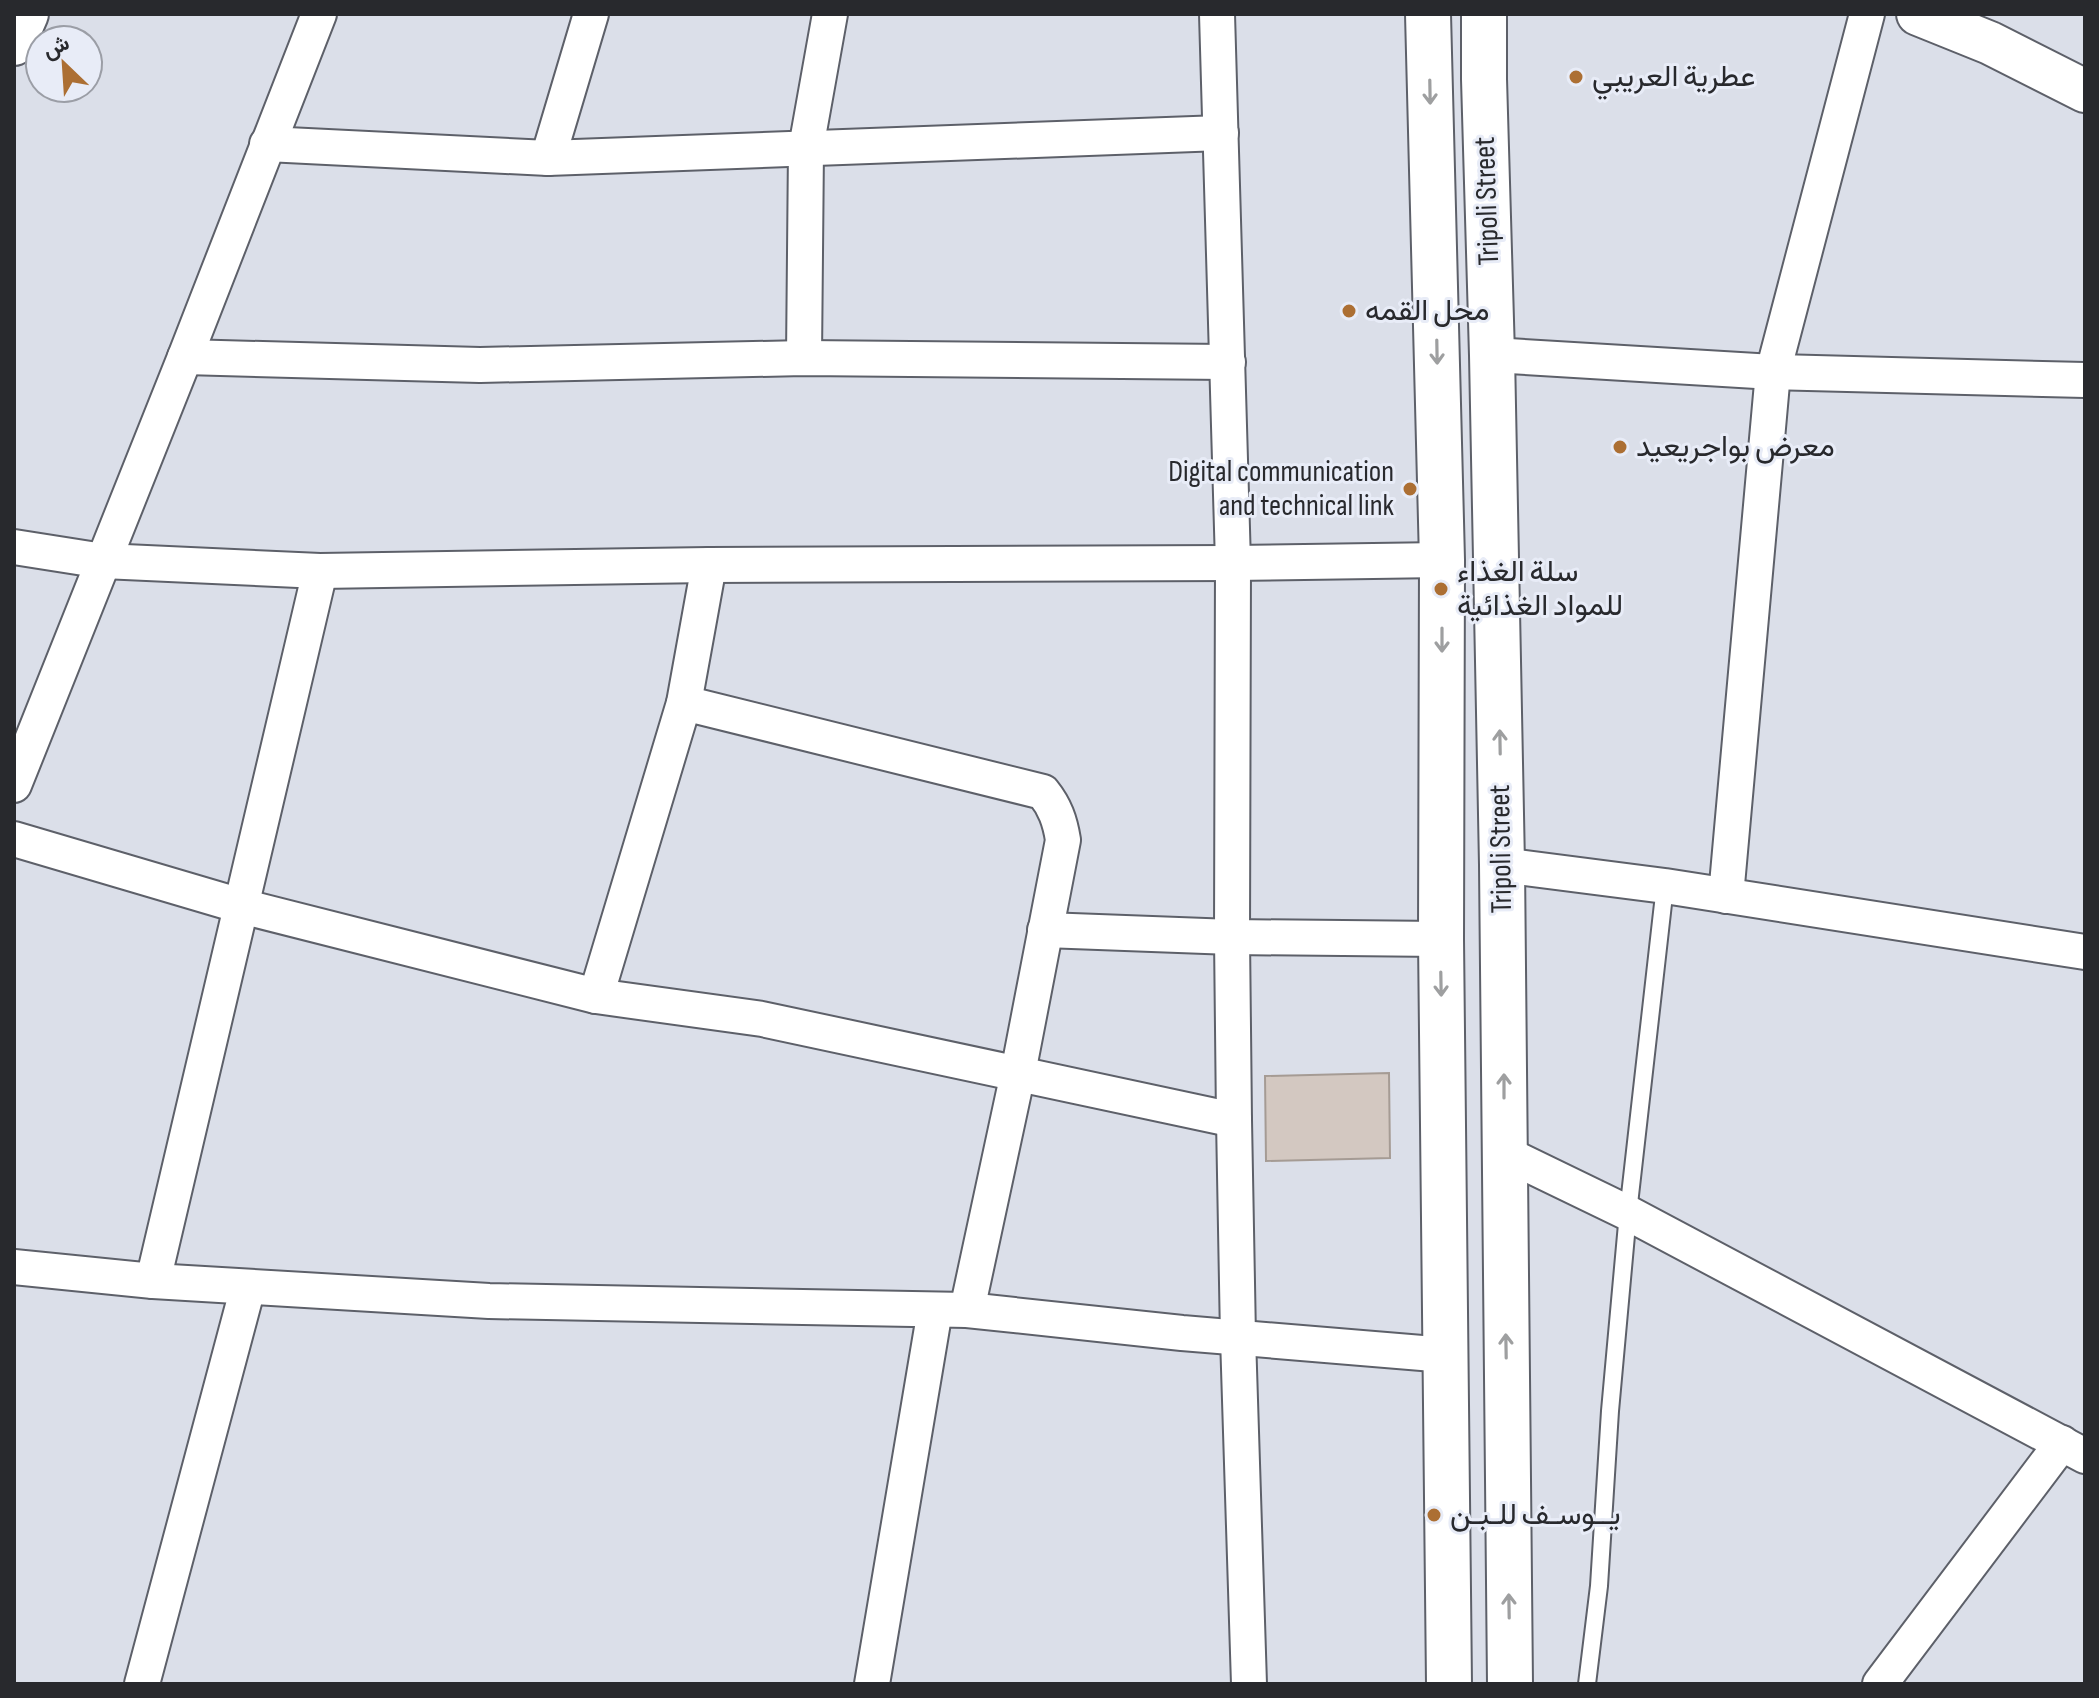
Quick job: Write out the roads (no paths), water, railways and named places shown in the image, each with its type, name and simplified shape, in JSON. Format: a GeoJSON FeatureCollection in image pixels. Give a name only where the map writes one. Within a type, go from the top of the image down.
{"type":"FeatureCollection","features":[{"type":"Feature","properties":{"kind":"main road","name":"Tripoli Street"},"geometry":{"type":"LineString","coordinates":[[1428,14],[1442,560],[1441,939],[1449,1684]]}},
{"type":"Feature","properties":{"kind":"main road","name":"Tripoli Street"},"geometry":{"type":"LineString","coordinates":[[1484,14],[1502,865],[1510,1684]]}},
{"type":"Feature","properties":{"kind":"street"},"geometry":{"type":"LineString","coordinates":[[14,44],[27,14]]}},
{"type":"Feature","properties":{"kind":"street"},"geometry":{"type":"LineString","coordinates":[[14,785],[319,14]]}},
{"type":"Feature","properties":{"kind":"street"},"geometry":{"type":"LineString","coordinates":[[548,158],[591,14]]}},
{"type":"Feature","properties":{"kind":"street"},"geometry":{"type":"LineString","coordinates":[[804,358],[806,148],[830,14]]}},
{"type":"Feature","properties":{"kind":"street"},"geometry":{"type":"LineString","coordinates":[[1217,14],[1233,563],[1234,1120],[1249,1684]]}},
{"type":"Feature","properties":{"kind":"street"},"geometry":{"type":"LineString","coordinates":[[1726,896],[1773,372],[1867,14]]}},
{"type":"Feature","properties":{"kind":"street"},"geometry":{"type":"LineString","coordinates":[[1918,14],[1994,29],[2085,91]]}},
{"type":"Feature","properties":{"kind":"street"},"geometry":{"type":"LineString","coordinates":[[267,144],[548,158],[1221,133]]}},
{"type":"Feature","properties":{"kind":"street"},"geometry":{"type":"LineString","coordinates":[[1492,355],[1773,372],[2085,380]]}},
{"type":"Feature","properties":{"kind":"street"},"geometry":{"type":"LineString","coordinates":[[185,357],[480,365],[804,358],[1228,362]]}},
{"type":"Feature","properties":{"kind":"street"},"geometry":{"type":"LineString","coordinates":[[14,547],[103,561],[320,571],[1442,560]]}},
{"type":"Feature","properties":{"kind":"street"},"geometry":{"type":"LineString","coordinates":[[596,996],[684,703],[709,565]]}},
{"type":"Feature","properties":{"kind":"street"},"geometry":{"type":"LineString","coordinates":[[153,1281],[320,571]]}},
{"type":"Feature","properties":{"kind":"street"},"geometry":{"type":"LineString","coordinates":[[684,703],[1043,792],[1060,820],[1063,840],[1018,1073],[951,1310],[872,1684]]}},
{"type":"Feature","properties":{"kind":"street"},"geometry":{"type":"LineString","coordinates":[[14,839],[241,906],[596,996],[762,1019],[1234,1120]]}},
{"type":"Feature","properties":{"kind":"street"},"geometry":{"type":"LineString","coordinates":[[1502,865],[1665,886],[2085,952]]}},
{"type":"Feature","properties":{"kind":"street"},"geometry":{"type":"LineString","coordinates":[[1045,930],[1232,937],[1441,939]]}},
{"type":"Feature","properties":{"kind":"street"},"geometry":{"type":"LineString","coordinates":[[1504,1153],[1628,1213],[2074,1449],[1880,1684]]}},
{"type":"Feature","properties":{"kind":"street"},"geometry":{"type":"LineString","coordinates":[[14,1267],[153,1281],[489,1301],[951,1310],[1446,1355]]}},
{"type":"Feature","properties":{"kind":"street"},"geometry":{"type":"LineString","coordinates":[[142,1684],[248,1287]]}},
{"type":"Feature","properties":{"kind":"lane"},"geometry":{"type":"LineString","coordinates":[[1587,1684],[1599,1586],[1610,1411],[1628,1213],[1665,886]]}},
{"type":"Feature","properties":{"kind":"place","name":"عطرية العريبي"},"geometry":{"type":"Point","coordinates":[1576,77]}},
{"type":"Feature","properties":{"kind":"place","name":"محل القمه"},"geometry":{"type":"Point","coordinates":[1349,311]}},
{"type":"Feature","properties":{"kind":"place","name":"معرض بواجريعيد"},"geometry":{"type":"Point","coordinates":[1620,447]}},
{"type":"Feature","properties":{"kind":"place","name":"Digital communication and technical link"},"geometry":{"type":"Point","coordinates":[1410,489]}},
{"type":"Feature","properties":{"kind":"place","name":"سلة الغذاء للمواد الغذائية"},"geometry":{"type":"Point","coordinates":[1441,589]}},
{"type":"Feature","properties":{"kind":"place","name":"يــوسـف للـبـن"},"geometry":{"type":"Point","coordinates":[1434,1515]}}]}
